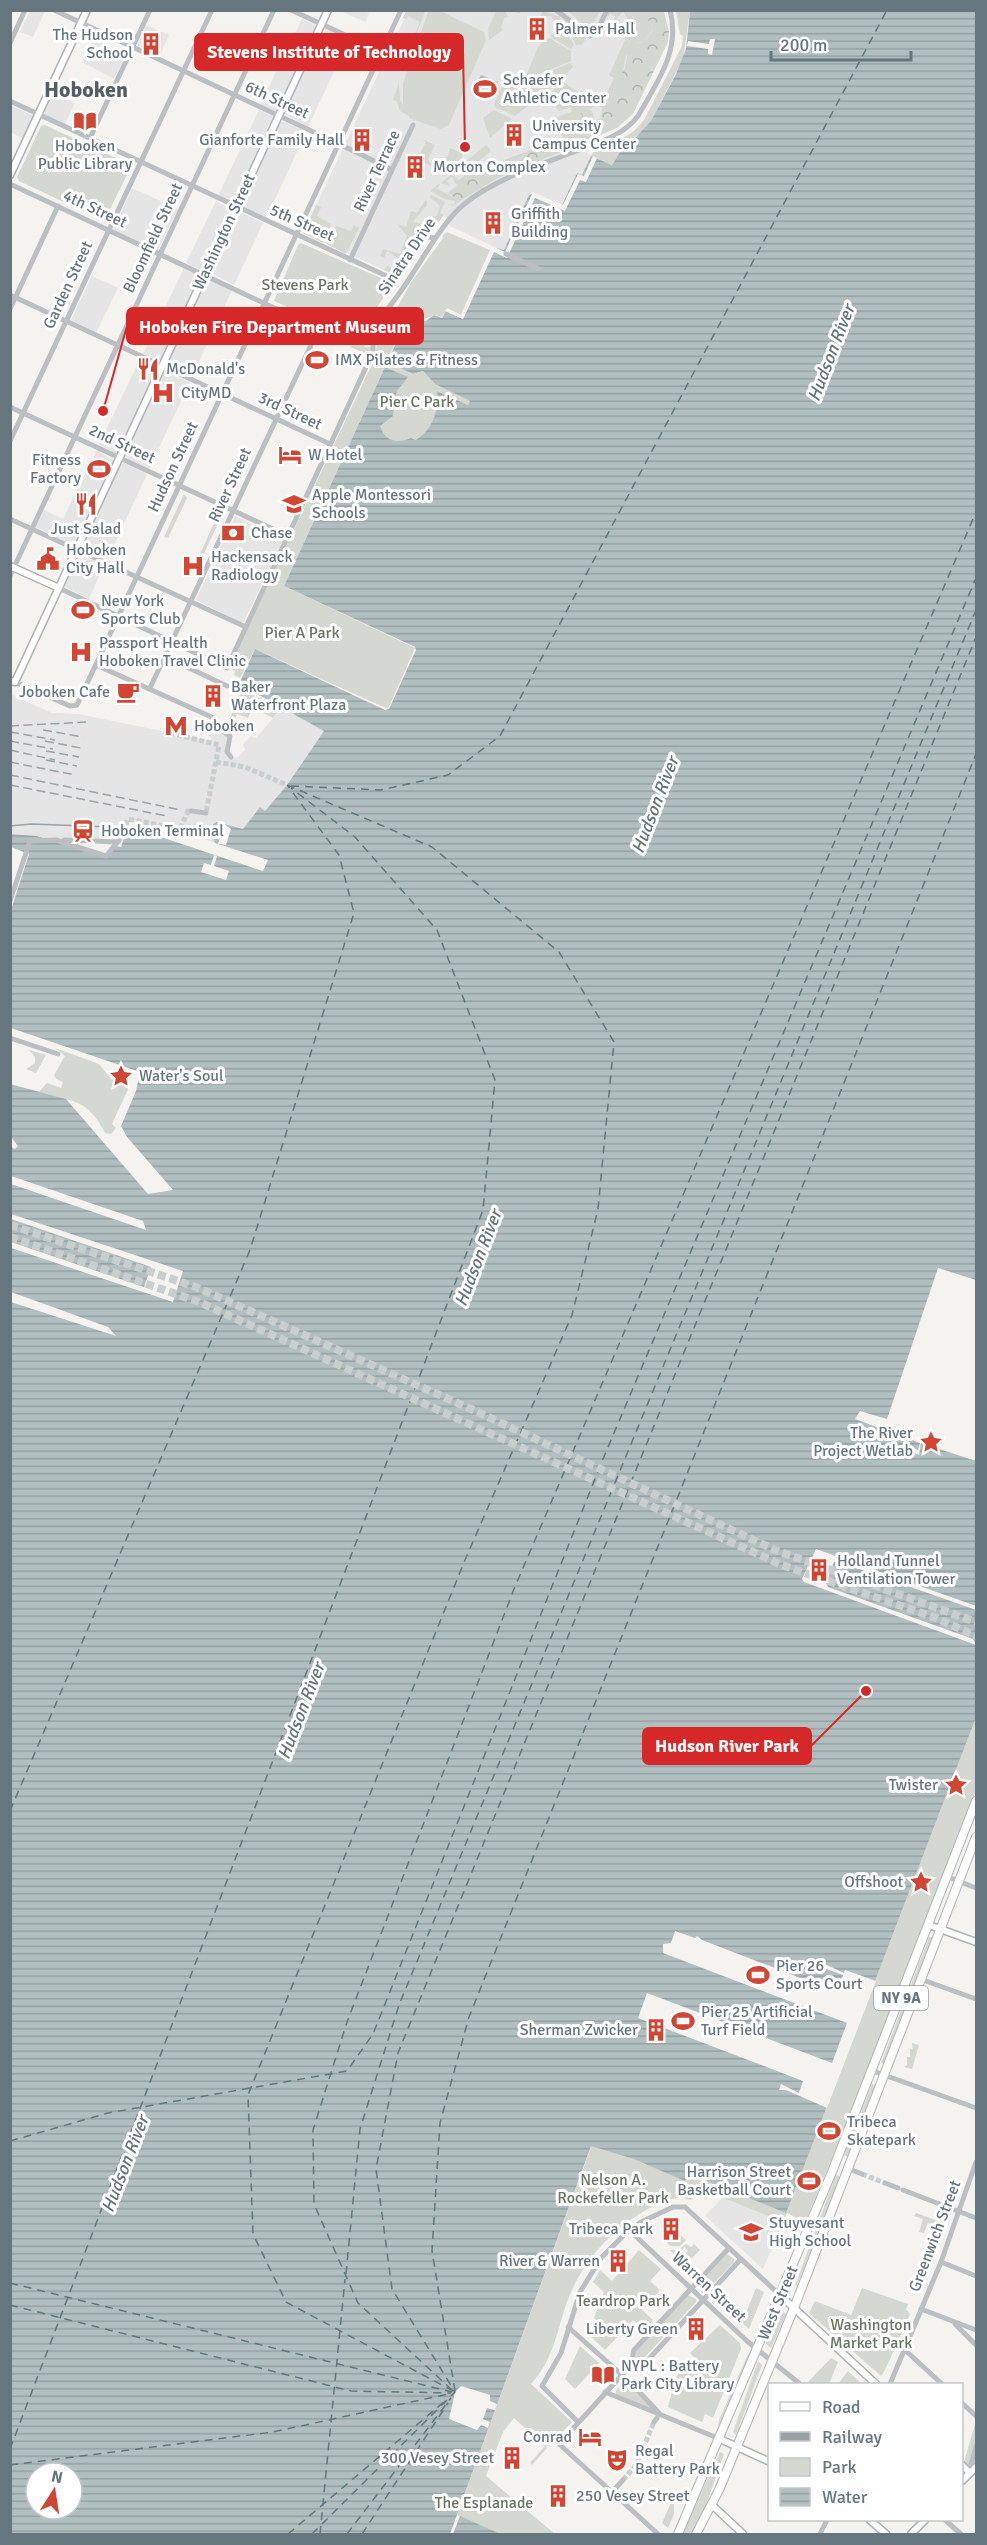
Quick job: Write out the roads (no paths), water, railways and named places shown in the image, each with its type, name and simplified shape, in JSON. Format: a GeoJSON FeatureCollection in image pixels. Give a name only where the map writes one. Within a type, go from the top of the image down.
{"type":"FeatureCollection","features":[{"type":"Feature","properties":{"kind":"highway","name":"West Street"},"geometry":{"type":"LineString","coordinates":[[678,2535],[781,2296],[873,2072],[976,1802]]}},
{"type":"Feature","properties":{"kind":"highway","name":"West Street"},"geometry":{"type":"LineString","coordinates":[[696,2535],[712,2505],[794,2308],[886,2076],[976,1837]]}},
{"type":"Feature","properties":{"kind":"main road"},"geometry":{"type":"LineString","coordinates":[[10,175],[87,10]]}},
{"type":"Feature","properties":{"kind":"main road","name":"Washington Street"},"geometry":{"type":"LineString","coordinates":[[13,682],[120,458],[328,10]]}},
{"type":"Feature","properties":{"kind":"main road"},"geometry":{"type":"LineString","coordinates":[[13,566],[59,588]]}},
{"type":"Feature","properties":{"kind":"main road"},"geometry":{"type":"LineString","coordinates":[[929,1925],[976,1942]]}},
{"type":"Feature","properties":{"kind":"main road"},"geometry":{"type":"LineString","coordinates":[[781,2296],[874,2383]]}},
{"type":"Feature","properties":{"kind":"main road"},"geometry":{"type":"LineString","coordinates":[[720,2439],[768,2461]]}},
{"type":"Feature","properties":{"kind":"main road"},"geometry":{"type":"LineString","coordinates":[[963,2466],[970,2473]]}},
{"type":"Feature","properties":{"kind":"main road"},"geometry":{"type":"LineString","coordinates":[[963,2480],[974,2466]]}},
{"type":"Feature","properties":{"kind":"main road"},"geometry":{"type":"LineString","coordinates":[[712,2505],[743,2535]]}},
{"type":"Feature","properties":{"kind":"main road"},"geometry":{"type":"LineString","coordinates":[[871,2521],[886,2535]]}},
{"type":"Feature","properties":{"kind":"main road"},"geometry":{"type":"LineString","coordinates":[[911,2535],[924,2521]]}},
{"type":"Feature","properties":{"kind":"street"},"geometry":{"type":"LineString","coordinates":[[10,43],[25,10]]}},
{"type":"Feature","properties":{"kind":"street","name":"6th Street"},"geometry":{"type":"LineString","coordinates":[[54,10],[392,170]]}},
{"type":"Feature","properties":{"kind":"street"},"geometry":{"type":"LineString","coordinates":[[90,138],[150,10]]}},
{"type":"Feature","properties":{"kind":"street","name":"Garden Street"},"geometry":{"type":"LineString","coordinates":[[10,441],[212,10]]}},
{"type":"Feature","properties":{"kind":"street","name":"Bloomfield Street"},"geometry":{"type":"LineString","coordinates":[[10,576],[274,10]]}},
{"type":"Feature","properties":{"kind":"street"},"geometry":{"type":"LineString","coordinates":[[291,10],[382,52]]}},
{"type":"Feature","properties":{"kind":"street","name":"Hudson Street"},"geometry":{"type":"LineString","coordinates":[[13,682],[75,707],[401,10]]}},
{"type":"Feature","properties":{"kind":"street"},"geometry":{"type":"LineString","coordinates":[[556,10],[590,36],[595,33],[607,10]]}},
{"type":"Feature","properties":{"kind":"street","name":"Sinatra Drive"},"geometry":{"type":"LineString","coordinates":[[365,329],[397,298],[448,219],[486,189],[604,140],[630,125],[638,116],[672,52],[675,29],[670,10]]}},
{"type":"Feature","properties":{"kind":"street","name":"5th Street"},"geometry":{"type":"LineString","coordinates":[[10,101],[296,236],[395,279],[410,251],[424,236],[434,238]]}},
{"type":"Feature","properties":{"kind":"street","name":"River Terrace"},"geometry":{"type":"LineString","coordinates":[[350,260],[412,125]]}},
{"type":"Feature","properties":{"kind":"street","name":"4th Street"},"geometry":{"type":"LineString","coordinates":[[10,184],[319,328],[347,338],[365,329]]}},
{"type":"Feature","properties":{"kind":"street"},"geometry":{"type":"LineString","coordinates":[[10,309],[13,297],[58,206]]}},
{"type":"Feature","properties":{"kind":"street"},"geometry":{"type":"LineString","coordinates":[[506,254],[539,269]]}},
{"type":"Feature","properties":{"kind":"street","name":"3rd Street"},"geometry":{"type":"LineString","coordinates":[[13,297],[330,444]]}},
{"type":"Feature","properties":{"kind":"street","name":"River Street"},"geometry":{"type":"LineString","coordinates":[[150,688],[319,328]]}},
{"type":"Feature","properties":{"kind":"street"},"geometry":{"type":"LineString","coordinates":[[59,588],[227,668],[373,352],[373,341],[365,329]]}},
{"type":"Feature","properties":{"kind":"street","name":"2nd Street"},"geometry":{"type":"LineString","coordinates":[[10,406],[288,536]]}},
{"type":"Feature","properties":{"kind":"street"},"geometry":{"type":"LineString","coordinates":[[10,519],[246,627]]}},
{"type":"Feature","properties":{"kind":"street"},"geometry":{"type":"LineString","coordinates":[[170,659],[227,686]]}},
{"type":"Feature","properties":{"kind":"street"},"geometry":{"type":"LineString","coordinates":[[96,665],[216,719]]}},
{"type":"Feature","properties":{"kind":"street"},"geometry":{"type":"LineString","coordinates":[[223,730],[226,723]]}},
{"type":"Feature","properties":{"kind":"street"},"geometry":{"type":"LineString","coordinates":[[213,726],[230,736],[228,753]]}},
{"type":"Feature","properties":{"kind":"street"},"geometry":{"type":"LineString","coordinates":[[191,811],[206,813]]}},
{"type":"Feature","properties":{"kind":"street"},"geometry":{"type":"LineString","coordinates":[[10,901],[30,840],[56,840],[106,856],[121,837],[56,840]]}},
{"type":"Feature","properties":{"kind":"street"},"geometry":{"type":"LineString","coordinates":[[10,1038],[58,1054]]}},
{"type":"Feature","properties":{"kind":"street"},"geometry":{"type":"LineString","coordinates":[[948,1877],[976,1888]]}},
{"type":"Feature","properties":{"kind":"street"},"geometry":{"type":"LineString","coordinates":[[923,1980],[976,1999]]}},
{"type":"Feature","properties":{"kind":"street"},"geometry":{"type":"LineString","coordinates":[[873,2072],[976,2108]]}},
{"type":"Feature","properties":{"kind":"street","name":"Greenwich Street"},"geometry":{"type":"LineString","coordinates":[[891,2383],[941,2262],[976,2164]]}},
{"type":"Feature","properties":{"kind":"street"},"geometry":{"type":"LineString","coordinates":[[849,2169],[862,2174]]}},
{"type":"Feature","properties":{"kind":"street"},"geometry":{"type":"LineString","coordinates":[[885,2183],[976,2218]]}},
{"type":"Feature","properties":{"kind":"street"},"geometry":{"type":"LineString","coordinates":[[578,2422],[543,2390],[544,2381],[561,2353],[576,2299],[591,2272],[607,2251],[629,2230],[666,2210],[683,2206],[781,2296]]}},
{"type":"Feature","properties":{"kind":"street","name":"Warren Street"},"geometry":{"type":"LineString","coordinates":[[629,2230],[703,2300],[798,2383]]}},
{"type":"Feature","properties":{"kind":"street"},"geometry":{"type":"LineString","coordinates":[[658,2535],[559,2444],[631,2365],[634,2350],[729,2248]]}},
{"type":"Feature","properties":{"kind":"street"},"geometry":{"type":"LineString","coordinates":[[631,2365],[646,2361],[741,2259]]}},
{"type":"Feature","properties":{"kind":"street"},"geometry":{"type":"LineString","coordinates":[[941,2262],[976,2276]]}},
{"type":"Feature","properties":{"kind":"street"},"geometry":{"type":"LineString","coordinates":[[921,2309],[976,2330]]}},
{"type":"Feature","properties":{"kind":"street"},"geometry":{"type":"LineString","coordinates":[[951,2321],[976,2345]]}},
{"type":"Feature","properties":{"kind":"street"},"geometry":{"type":"LineString","coordinates":[[568,2327],[622,2375],[657,2418]]}},
{"type":"Feature","properties":{"kind":"street"},"geometry":{"type":"LineString","coordinates":[[905,2350],[940,2383]]}},
{"type":"Feature","properties":{"kind":"street"},"geometry":{"type":"LineString","coordinates":[[605,2392],[650,2412],[657,2418],[720,2439]]}},
{"type":"Feature","properties":{"kind":"street"},"geometry":{"type":"LineString","coordinates":[[963,2404],[976,2416]]}},
{"type":"Feature","properties":{"kind":"street"},"geometry":{"type":"LineString","coordinates":[[974,2466],[976,2446]]}},
{"type":"Feature","properties":{"kind":"street"},"geometry":{"type":"LineString","coordinates":[[970,2473],[976,2478]]}},
{"type":"Feature","properties":{"kind":"street"},"geometry":{"type":"LineString","coordinates":[[614,2490],[623,2480]]}},
{"type":"Feature","properties":{"kind":"street"},"geometry":{"type":"LineString","coordinates":[[820,2535],[826,2521]]}},
{"type":"Feature","properties":{"kind":"street"},"geometry":{"type":"LineString","coordinates":[[946,2521],[961,2535]]}},
{"type":"Feature","properties":{"kind":"water","name":"Hudson River"},"geometry":{"type":"Polygon","coordinates":[[[690,11],[976,11],[976,1717],[786,2213],[692,2175],[688,2175],[685,2181],[634,2159],[591,2146],[450,2534],[11,2534],[11,1302],[116,1336],[108,1327],[11,1292],[11,1184],[146,1230],[143,1221],[11,1176],[11,1147],[15,1149],[18,1146],[11,1137],[10,1084],[66,1099],[148,1194],[173,1190],[127,1137],[121,1126],[136,1091],[140,1072],[11,1028],[11,910],[29,854],[11,847],[11,834],[37,836],[107,858],[115,846],[121,847],[128,826],[263,871],[268,860],[215,843],[212,836],[213,824],[217,822],[243,829],[260,807],[265,811],[287,785],[324,731],[255,693],[240,682],[255,649],[385,710],[389,709],[416,650],[415,647],[284,586],[385,367],[408,377],[397,391],[393,416],[380,426],[385,435],[392,440],[401,441],[411,438],[416,440],[427,430],[436,412],[437,391],[468,405],[470,401],[435,384],[423,371],[413,374],[387,362],[399,337],[412,331],[415,322],[426,321],[434,315],[442,318],[446,311],[463,319],[494,251],[497,248],[504,250],[529,195],[535,193],[562,205],[577,173],[582,175],[591,156],[612,165],[625,144],[636,137],[651,121],[676,74],[686,49],[690,11]]]}},
{"type":"Feature","properties":{"kind":"water"},"geometry":{"type":"Polygon","coordinates":[[[481,75],[498,82],[495,89],[478,81],[481,75]]]}},
{"type":"Feature","properties":{"kind":"water"},"geometry":{"type":"Polygon","coordinates":[[[460,2516],[501,2534],[453,2534],[460,2516]]]}},
{"type":"Feature","properties":{"kind":"tunnel"},"geometry":{"type":"LineString","coordinates":[[170,733],[219,745],[206,813]]}},
{"type":"Feature","properties":{"kind":"tunnel"},"geometry":{"type":"LineString","coordinates":[[216,762],[245,767],[287,785]]}},
{"type":"Feature","properties":{"kind":"tunnel"},"geometry":{"type":"LineString","coordinates":[[123,832],[128,819],[180,829],[188,811],[191,811]]}},
{"type":"Feature","properties":{"kind":"tunnel"},"geometry":{"type":"LineString","coordinates":[[10,1225],[196,1287],[471,1409],[775,1550],[976,1622]]}},
{"type":"Feature","properties":{"kind":"tunnel"},"geometry":{"type":"LineString","coordinates":[[10,1237],[199,1302],[782,1565],[936,1618],[976,1636]]}},
{"type":"Feature","properties":{"kind":"tunnel"},"geometry":{"type":"LineString","coordinates":[[862,2174],[885,2183]]}},
{"type":"Feature","properties":{"kind":"tunnel"},"geometry":{"type":"LineString","coordinates":[[623,2480],[636,2465],[654,2422]]}},
{"type":"Feature","properties":{"kind":"tram line"},"geometry":{"type":"LineString","coordinates":[[10,826],[31,824],[113,827]]}},
{"type":"Feature","properties":{"kind":"railway"},"geometry":{"type":"LineString","coordinates":[[10,726],[86,722]]}},
{"type":"Feature","properties":{"kind":"railway"},"geometry":{"type":"LineString","coordinates":[[43,730],[83,737]]}},
{"type":"Feature","properties":{"kind":"railway"},"geometry":{"type":"LineString","coordinates":[[10,732],[55,740]]}},
{"type":"Feature","properties":{"kind":"railway"},"geometry":{"type":"LineString","coordinates":[[10,741],[53,749]]}},
{"type":"Feature","properties":{"kind":"railway"},"geometry":{"type":"LineString","coordinates":[[45,741],[81,748]]}},
{"type":"Feature","properties":{"kind":"railway"},"geometry":{"type":"LineString","coordinates":[[10,750],[55,760]]}},
{"type":"Feature","properties":{"kind":"railway"},"geometry":{"type":"LineString","coordinates":[[46,751],[79,757]]}},
{"type":"Feature","properties":{"kind":"railway"},"geometry":{"type":"LineString","coordinates":[[46,760],[77,766]]}},
{"type":"Feature","properties":{"kind":"railway"},"geometry":{"type":"LineString","coordinates":[[10,762],[75,775]]}},
{"type":"Feature","properties":{"kind":"railway"},"geometry":{"type":"LineString","coordinates":[[10,775],[181,810]]}},
{"type":"Feature","properties":{"kind":"railway"},"geometry":{"type":"LineString","coordinates":[[10,785],[167,816]]}},
{"type":"Feature","properties":{"kind":"place","name":"Palmer Hall"},"geometry":{"type":"Point","coordinates":[537,29]}},
{"type":"Feature","properties":{"kind":"place","name":"The Hudson School"},"geometry":{"type":"Point","coordinates":[151,44]}},
{"type":"Feature","properties":{"kind":"place","name":"Schaefer Athletic Center"},"geometry":{"type":"Point","coordinates":[485,89]}},
{"type":"Feature","properties":{"kind":"place","name":"Hoboken Public Library"},"geometry":{"type":"Point","coordinates":[85,121]}},
{"type":"Feature","properties":{"kind":"place","name":"University Campus Center"},"geometry":{"type":"Point","coordinates":[514,135]}},
{"type":"Feature","properties":{"kind":"place","name":"Gianforte Family Hall"},"geometry":{"type":"Point","coordinates":[362,140]}},
{"type":"Feature","properties":{"kind":"place","name":"Stevens Institute of Technology"},"geometry":{"type":"Point","coordinates":[465,147]}},
{"type":"Feature","properties":{"kind":"place","name":"Morton Complex"},"geometry":{"type":"Point","coordinates":[415,167]}},
{"type":"Feature","properties":{"kind":"place","name":"Griffith Building"},"geometry":{"type":"Point","coordinates":[493,223]}},
{"type":"Feature","properties":{"kind":"place","name":"IMX Pilates & Fitness"},"geometry":{"type":"Point","coordinates":[317,360]}},
{"type":"Feature","properties":{"kind":"place","name":"McDonald's"},"geometry":{"type":"Point","coordinates":[148,369]}},
{"type":"Feature","properties":{"kind":"place","name":"CityMD"},"geometry":{"type":"Point","coordinates":[163,393]}},
{"type":"Feature","properties":{"kind":"place","name":"Hoboken Fire Department Museum"},"geometry":{"type":"Point","coordinates":[103,411]}},
{"type":"Feature","properties":{"kind":"place","name":"W Hotel"},"geometry":{"type":"Point","coordinates":[290,455]}},
{"type":"Feature","properties":{"kind":"place","name":"Fitness Factory"},"geometry":{"type":"Point","coordinates":[99,469]}},
{"type":"Feature","properties":{"kind":"place","name":"Just Salad"},"geometry":{"type":"Point","coordinates":[86,504]}},
{"type":"Feature","properties":{"kind":"place","name":"Apple Montessori Schools"},"geometry":{"type":"Point","coordinates":[294,504]}},
{"type":"Feature","properties":{"kind":"place","name":"Chase"},"geometry":{"type":"Point","coordinates":[233,533]}},
{"type":"Feature","properties":{"kind":"place","name":"Hoboken City Hall"},"geometry":{"type":"Point","coordinates":[48,559]}},
{"type":"Feature","properties":{"kind":"place","name":"Hackensack Radiology"},"geometry":{"type":"Point","coordinates":[193,566]}},
{"type":"Feature","properties":{"kind":"place","name":"New York Sports Club"},"geometry":{"type":"Point","coordinates":[83,610]}},
{"type":"Feature","properties":{"kind":"place","name":"Passport Health Hoboken Travel Clinic"},"geometry":{"type":"Point","coordinates":[81,652]}},
{"type":"Feature","properties":{"kind":"place","name":"Joboken Cafe"},"geometry":{"type":"Point","coordinates":[128,692]}},
{"type":"Feature","properties":{"kind":"place","name":"Baker Waterfront Plaza"},"geometry":{"type":"Point","coordinates":[213,696]}},
{"type":"Feature","properties":{"kind":"place","name":"Hoboken"},"geometry":{"type":"Point","coordinates":[176,726]}},
{"type":"Feature","properties":{"kind":"place","name":"Hoboken Terminal"},"geometry":{"type":"Point","coordinates":[83,831]}},
{"type":"Feature","properties":{"kind":"place","name":"Water's Soul"},"geometry":{"type":"Point","coordinates":[121,1076]}},
{"type":"Feature","properties":{"kind":"place","name":"The River Project Wetlab"},"geometry":{"type":"Point","coordinates":[931,1442]}},
{"type":"Feature","properties":{"kind":"place","name":"Holland Tunnel Ventilation Tower"},"geometry":{"type":"Point","coordinates":[819,1570]}},
{"type":"Feature","properties":{"kind":"place","name":"Hudson River Park"},"geometry":{"type":"Point","coordinates":[866,1691]}},
{"type":"Feature","properties":{"kind":"place","name":"Twister"},"geometry":{"type":"Point","coordinates":[956,1785]}},
{"type":"Feature","properties":{"kind":"place","name":"Offshoot"},"geometry":{"type":"Point","coordinates":[921,1882]}},
{"type":"Feature","properties":{"kind":"place","name":"Pier 26 Sports Court"},"geometry":{"type":"Point","coordinates":[758,1975]}},
{"type":"Feature","properties":{"kind":"place","name":"Pier 25 Artificial Turf Field"},"geometry":{"type":"Point","coordinates":[683,2021]}},
{"type":"Feature","properties":{"kind":"place","name":"Sherman Zwicker"},"geometry":{"type":"Point","coordinates":[656,2030]}},
{"type":"Feature","properties":{"kind":"place","name":"Tribeca Skatepark"},"geometry":{"type":"Point","coordinates":[829,2131]}},
{"type":"Feature","properties":{"kind":"place","name":"Harrison Street Basketball Court"},"geometry":{"type":"Point","coordinates":[809,2181]}},
{"type":"Feature","properties":{"kind":"place","name":"Tribeca Park"},"geometry":{"type":"Point","coordinates":[671,2229]}},
{"type":"Feature","properties":{"kind":"place","name":"Stuyvesant High School"},"geometry":{"type":"Point","coordinates":[751,2232]}},
{"type":"Feature","properties":{"kind":"place","name":"River & Warren"},"geometry":{"type":"Point","coordinates":[618,2261]}},
{"type":"Feature","properties":{"kind":"place","name":"Liberty Green"},"geometry":{"type":"Point","coordinates":[696,2329]}},
{"type":"Feature","properties":{"kind":"place","name":"NYPL : Battery Park City Library"},"geometry":{"type":"Point","coordinates":[603,2375]}},
{"type":"Feature","properties":{"kind":"place","name":"Conrad"},"geometry":{"type":"Point","coordinates":[590,2437]}},
{"type":"Feature","properties":{"kind":"place","name":"300 Vesey Street"},"geometry":{"type":"Point","coordinates":[512,2458]}},
{"type":"Feature","properties":{"kind":"place","name":"Regal Battery Park"},"geometry":{"type":"Point","coordinates":[617,2460]}},
{"type":"Feature","properties":{"kind":"place","name":"250 Vesey Street"},"geometry":{"type":"Point","coordinates":[558,2496]}},
{"type":"Feature","properties":{"kind":"district","name":"Hoboken"},"geometry":{"type":"Point","coordinates":[86,89]}},
{"type":"Feature","properties":{"kind":"park label","name":"Stevens Park"},"geometry":{"type":"Point","coordinates":[305,285]}},
{"type":"Feature","properties":{"kind":"park label","name":"Pier C Park"},"geometry":{"type":"Point","coordinates":[417,402]}},
{"type":"Feature","properties":{"kind":"park label","name":"Pier A Park"},"geometry":{"type":"Point","coordinates":[302,633]}},
{"type":"Feature","properties":{"kind":"park label","name":"Nelson A. Rockefeller Park"},"geometry":{"type":"Point","coordinates":[613,2189]}},
{"type":"Feature","properties":{"kind":"park label","name":"Teardrop Park"},"geometry":{"type":"Point","coordinates":[623,2301]}},
{"type":"Feature","properties":{"kind":"park label","name":"Washington Market Park"},"geometry":{"type":"Point","coordinates":[871,2334]}},
{"type":"Feature","properties":{"kind":"park label","name":"The Esplanade"},"geometry":{"type":"Point","coordinates":[484,2503]}}]}
